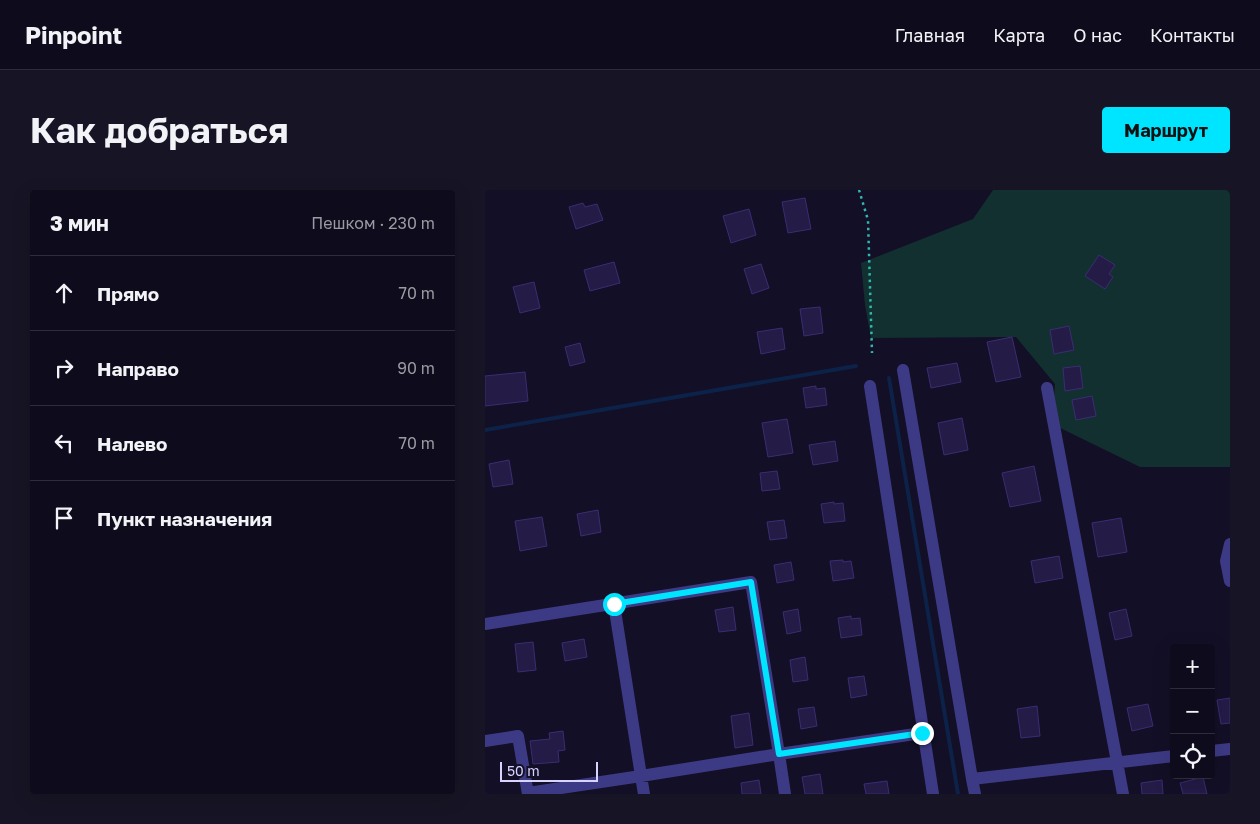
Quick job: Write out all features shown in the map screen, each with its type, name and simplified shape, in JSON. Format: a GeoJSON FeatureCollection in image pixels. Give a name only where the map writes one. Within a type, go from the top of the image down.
{"type":"FeatureCollection","features":[{"type":"Feature","properties":{"kind":"lane"},"geometry":{"type":"LineString","coordinates":[[903,370],[975,794]]}},
{"type":"Feature","properties":{"kind":"lane"},"geometry":{"type":"LineString","coordinates":[[870,386],[922,733],[933,794]]}},
{"type":"Feature","properties":{"kind":"lane"},"geometry":{"type":"LineString","coordinates":[[1047,388],[1123,794]]}},
{"type":"Feature","properties":{"kind":"lane"},"geometry":{"type":"LineString","coordinates":[[1230,544],[1226,561],[1230,581]]}},
{"type":"Feature","properties":{"kind":"lane"},"geometry":{"type":"LineString","coordinates":[[485,624],[751,582],[785,794]]}},
{"type":"Feature","properties":{"kind":"lane"},"geometry":{"type":"LineString","coordinates":[[614,604],[644,794]]}},
{"type":"Feature","properties":{"kind":"lane"},"geometry":{"type":"LineString","coordinates":[[485,741],[518,736],[528,794],[922,733]]}},
{"type":"Feature","properties":{"kind":"lane"},"geometry":{"type":"LineString","coordinates":[[1215,751],[1230,749]]}},
{"type":"Feature","properties":{"kind":"lane"},"geometry":{"type":"LineString","coordinates":[[972,779],[1118,764],[1170,757]]}},
{"type":"Feature","properties":{"kind":"path"},"geometry":{"type":"LineString","coordinates":[[859,190],[868,220],[873,353]]}},
{"type":"Feature","properties":{"kind":"green space"},"geometry":{"type":"Polygon","coordinates":[[[993,190],[1230,190],[1230,467],[1140,467],[1052,424],[1055,384],[1016,337],[871,338],[865,305],[861,263],[973,219],[993,190]]]}},
{"type":"Feature","properties":{"kind":"building"},"geometry":{"type":"Polygon","coordinates":[[[805,198],[811,229],[788,233],[782,202],[805,198]]]}},
{"type":"Feature","properties":{"kind":"building"},"geometry":{"type":"Polygon","coordinates":[[[583,203],[585,207],[597,204],[603,220],[576,229],[569,207],[583,203]]]}},
{"type":"Feature","properties":{"kind":"building"},"geometry":{"type":"Polygon","coordinates":[[[749,209],[756,235],[731,243],[723,216],[749,209]]]}},
{"type":"Feature","properties":{"kind":"building"},"geometry":{"type":"Polygon","coordinates":[[[1099,255],[1115,265],[1109,274],[1113,277],[1105,289],[1085,276],[1099,255]]]}},
{"type":"Feature","properties":{"kind":"building"},"geometry":{"type":"Polygon","coordinates":[[[614,262],[620,283],[590,291],[584,270],[614,262]]]}},
{"type":"Feature","properties":{"kind":"building"},"geometry":{"type":"Polygon","coordinates":[[[761,264],[769,288],[752,294],[744,269],[761,264]]]}},
{"type":"Feature","properties":{"kind":"building"},"geometry":{"type":"Polygon","coordinates":[[[534,282],[540,308],[520,313],[513,287],[534,282]]]}},
{"type":"Feature","properties":{"kind":"building"},"geometry":{"type":"Polygon","coordinates":[[[820,307],[823,333],[804,336],[800,309],[820,307]]]}},
{"type":"Feature","properties":{"kind":"building"},"geometry":{"type":"Polygon","coordinates":[[[1069,326],[1074,350],[1054,354],[1050,330],[1069,326]]]}},
{"type":"Feature","properties":{"kind":"building"},"geometry":{"type":"Polygon","coordinates":[[[782,328],[785,349],[761,354],[757,332],[782,328]]]}},
{"type":"Feature","properties":{"kind":"building"},"geometry":{"type":"Polygon","coordinates":[[[1012,337],[1021,377],[996,382],[987,342],[1012,337]]]}},
{"type":"Feature","properties":{"kind":"building"},"geometry":{"type":"Polygon","coordinates":[[[580,343],[585,362],[570,366],[565,347],[580,343]]]}},
{"type":"Feature","properties":{"kind":"building"},"geometry":{"type":"Polygon","coordinates":[[[957,363],[961,382],[931,388],[927,368],[957,363]]]}},
{"type":"Feature","properties":{"kind":"building"},"geometry":{"type":"Polygon","coordinates":[[[1080,366],[1083,388],[1065,391],[1063,368],[1080,366]]]}},
{"type":"Feature","properties":{"kind":"building"},"geometry":{"type":"Polygon","coordinates":[[[525,372],[528,401],[485,406],[485,376],[525,372]]]}},
{"type":"Feature","properties":{"kind":"building"},"geometry":{"type":"Polygon","coordinates":[[[816,386],[816,389],[825,388],[827,405],[806,408],[803,388],[816,386]]]}},
{"type":"Feature","properties":{"kind":"building"},"geometry":{"type":"Polygon","coordinates":[[[1092,396],[1096,416],[1076,420],[1072,400],[1092,396]]]}},
{"type":"Feature","properties":{"kind":"building"},"geometry":{"type":"Polygon","coordinates":[[[962,418],[968,450],[944,455],[938,423],[962,418]]]}},
{"type":"Feature","properties":{"kind":"building"},"geometry":{"type":"Polygon","coordinates":[[[787,419],[793,453],[768,457],[762,423],[787,419]]]}},
{"type":"Feature","properties":{"kind":"building"},"geometry":{"type":"Polygon","coordinates":[[[835,441],[838,461],[813,465],[809,445],[835,441]]]}},
{"type":"Feature","properties":{"kind":"building"},"geometry":{"type":"Polygon","coordinates":[[[509,460],[513,484],[493,487],[489,464],[509,460]]]}},
{"type":"Feature","properties":{"kind":"building"},"geometry":{"type":"Polygon","coordinates":[[[1034,466],[1041,501],[1010,507],[1002,473],[1034,466]]]}},
{"type":"Feature","properties":{"kind":"building"},"geometry":{"type":"Polygon","coordinates":[[[777,471],[780,489],[762,491],[760,473],[777,471]]]}},
{"type":"Feature","properties":{"kind":"building"},"geometry":{"type":"Polygon","coordinates":[[[834,502],[834,504],[843,503],[845,521],[824,523],[821,504],[834,502]]]}},
{"type":"Feature","properties":{"kind":"building"},"geometry":{"type":"Polygon","coordinates":[[[598,510],[601,532],[581,536],[577,514],[598,510]]]}},
{"type":"Feature","properties":{"kind":"building"},"geometry":{"type":"Polygon","coordinates":[[[542,517],[547,546],[520,551],[515,521],[542,517]]]}},
{"type":"Feature","properties":{"kind":"building"},"geometry":{"type":"Polygon","coordinates":[[[1121,518],[1127,552],[1098,557],[1092,523],[1121,518]]]}},
{"type":"Feature","properties":{"kind":"building"},"geometry":{"type":"Polygon","coordinates":[[[784,520],[787,538],[770,540],[767,522],[784,520]]]}},
{"type":"Feature","properties":{"kind":"building"},"geometry":{"type":"Polygon","coordinates":[[[1059,556],[1063,578],[1035,583],[1031,561],[1059,556]]]}},
{"type":"Feature","properties":{"kind":"building"},"geometry":{"type":"Polygon","coordinates":[[[843,560],[843,562],[851,561],[854,578],[833,581],[830,561],[843,560]]]}},
{"type":"Feature","properties":{"kind":"building"},"geometry":{"type":"Polygon","coordinates":[[[791,562],[794,580],[777,583],[774,565],[791,562]]]}},
{"type":"Feature","properties":{"kind":"building"},"geometry":{"type":"Polygon","coordinates":[[[733,607],[736,630],[719,632],[715,610],[733,607]]]}},
{"type":"Feature","properties":{"kind":"building"},"geometry":{"type":"Polygon","coordinates":[[[798,609],[801,631],[787,634],[783,612],[798,609]]]}},
{"type":"Feature","properties":{"kind":"building"},"geometry":{"type":"Polygon","coordinates":[[[1126,609],[1132,636],[1115,640],[1109,613],[1126,609]]]}},
{"type":"Feature","properties":{"kind":"building"},"geometry":{"type":"Polygon","coordinates":[[[851,616],[851,619],[860,618],[862,635],[841,638],[838,618],[851,616]]]}},
{"type":"Feature","properties":{"kind":"building"},"geometry":{"type":"Polygon","coordinates":[[[584,639],[587,657],[565,661],[562,643],[584,639]]]}},
{"type":"Feature","properties":{"kind":"building"},"geometry":{"type":"Polygon","coordinates":[[[533,642],[536,670],[518,672],[515,644],[533,642]]]}},
{"type":"Feature","properties":{"kind":"building"},"geometry":{"type":"Polygon","coordinates":[[[805,657],[808,680],[793,682],[790,660],[805,657]]]}},
{"type":"Feature","properties":{"kind":"building"},"geometry":{"type":"Polygon","coordinates":[[[864,676],[867,695],[851,698],[848,678],[864,676]]]}},
{"type":"Feature","properties":{"kind":"building"},"geometry":{"type":"Polygon","coordinates":[[[1230,698],[1230,723],[1221,724],[1217,700],[1230,698]]]}},
{"type":"Feature","properties":{"kind":"building"},"geometry":{"type":"Polygon","coordinates":[[[1148,704],[1153,726],[1132,731],[1127,708],[1148,704]]]}},
{"type":"Feature","properties":{"kind":"building"},"geometry":{"type":"Polygon","coordinates":[[[1037,706],[1040,736],[1021,738],[1017,709],[1037,706]]]}},
{"type":"Feature","properties":{"kind":"building"},"geometry":{"type":"Polygon","coordinates":[[[814,707],[817,726],[801,729],[798,709],[814,707]]]}},
{"type":"Feature","properties":{"kind":"building"},"geometry":{"type":"Polygon","coordinates":[[[749,713],[753,745],[735,748],[731,716],[749,713]]]}},
{"type":"Feature","properties":{"kind":"building"},"geometry":{"type":"Polygon","coordinates":[[[563,731],[565,750],[558,751],[559,762],[533,764],[530,741],[550,739],[549,733],[563,731]]]}},
{"type":"Feature","properties":{"kind":"building"},"geometry":{"type":"Polygon","coordinates":[[[820,774],[823,794],[805,794],[802,777],[820,774]]]}},
{"type":"Feature","properties":{"kind":"building"},"geometry":{"type":"Polygon","coordinates":[[[1203,779],[1207,794],[1183,794],[1180,783],[1203,779]]]}},
{"type":"Feature","properties":{"kind":"building"},"geometry":{"type":"Polygon","coordinates":[[[759,780],[761,794],[742,794],[741,783],[759,780]]]}},
{"type":"Feature","properties":{"kind":"building"},"geometry":{"type":"Polygon","coordinates":[[[1162,780],[1163,794],[1142,794],[1141,783],[1162,780]]]}},
{"type":"Feature","properties":{"kind":"building"},"geometry":{"type":"Polygon","coordinates":[[[887,781],[889,794],[866,794],[864,784],[887,781]]]}},
{"type":"Feature","properties":{"kind":"waterway"},"geometry":{"type":"LineString","coordinates":[[485,430],[856,366]]}},
{"type":"Feature","properties":{"kind":"waterway"},"geometry":{"type":"LineString","coordinates":[[889,378],[958,794]]}},
{"type":"Feature","properties":{"kind":"route"},"geometry":{"type":"LineString","coordinates":[[614,604],[751,582],[779,754],[922,733]]}}]}
